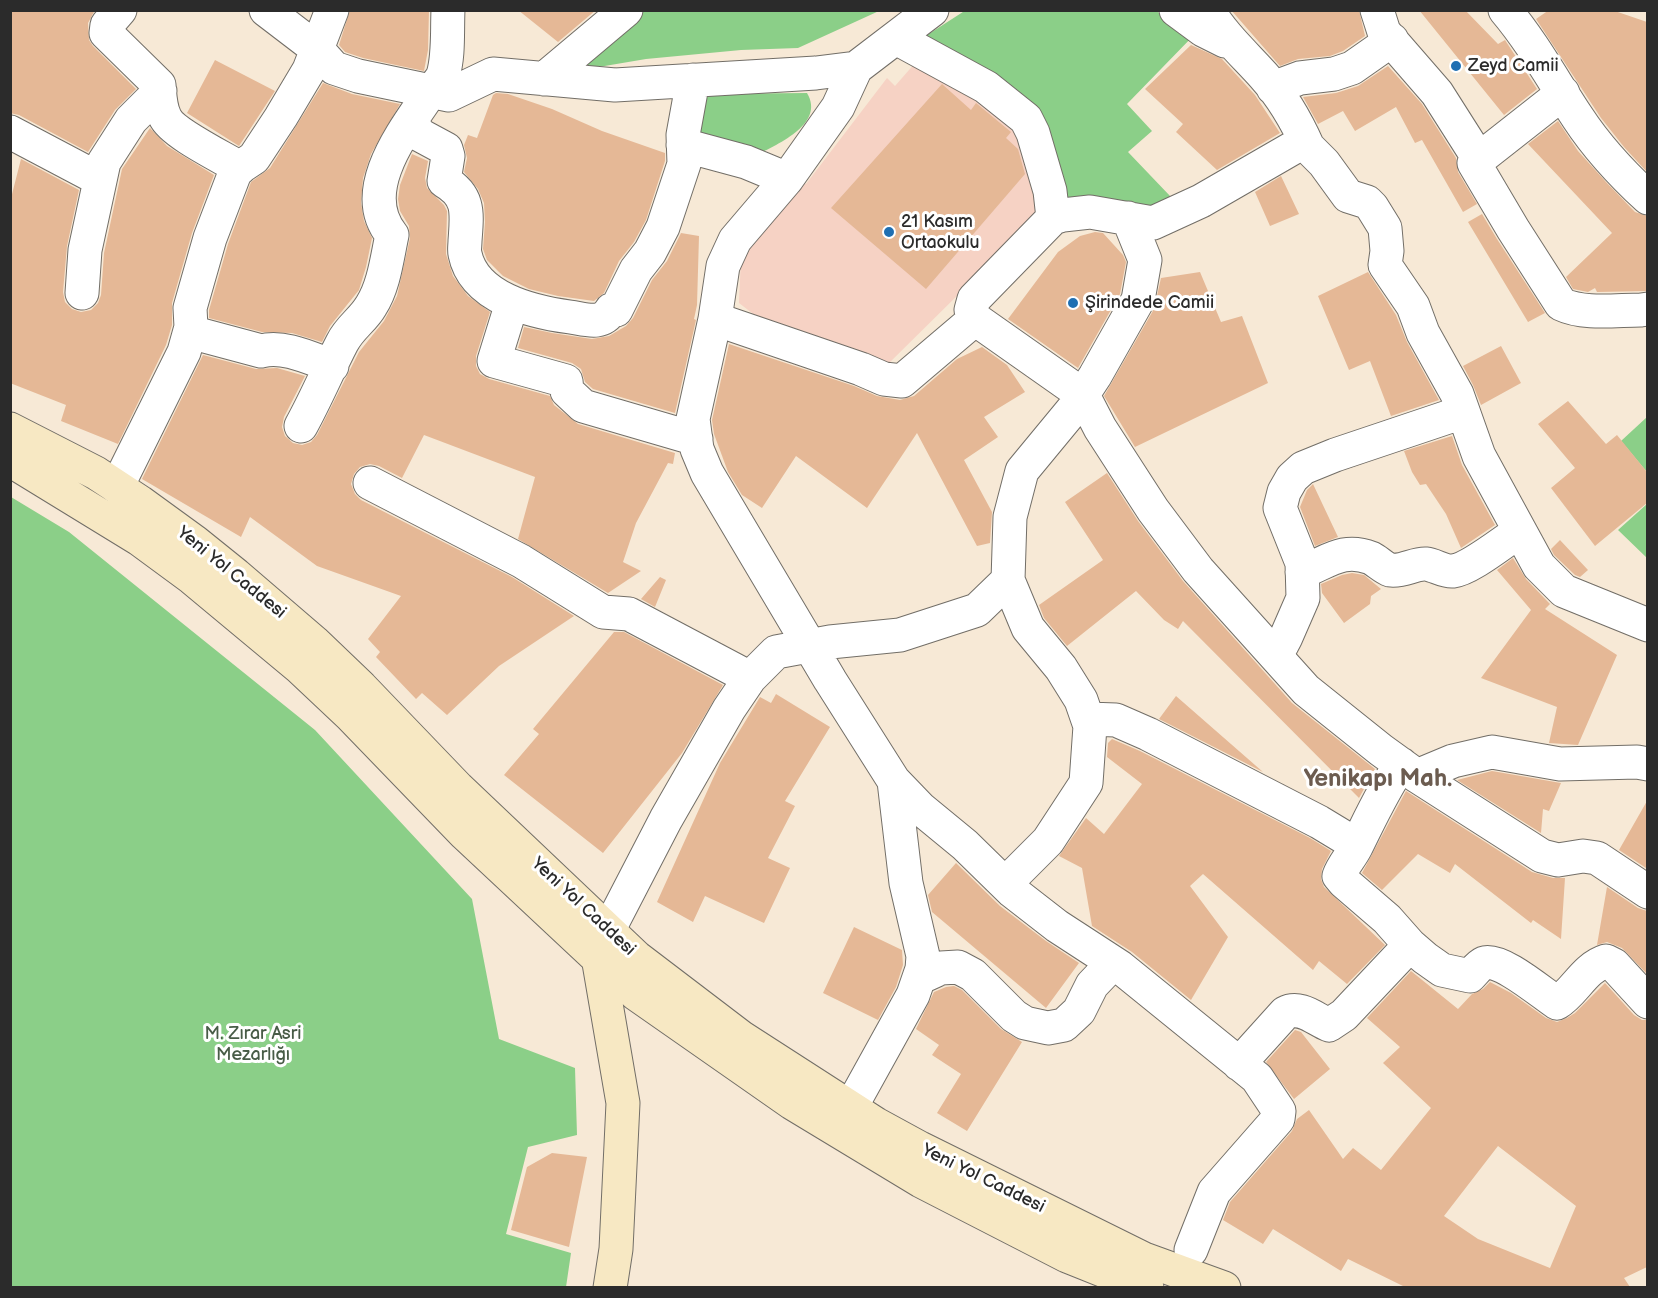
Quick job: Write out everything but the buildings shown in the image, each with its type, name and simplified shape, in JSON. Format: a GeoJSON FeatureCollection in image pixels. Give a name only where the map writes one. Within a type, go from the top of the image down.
{"type":"FeatureCollection","features":[{"type":"Feature","properties":{"kind":"main road","name":"Yeni Yol Caddesi"},"geometry":{"type":"LineString","coordinates":[[10,429],[96,473],[117,487],[195,542],[314,642],[361,687],[458,788],[603,944],[636,994],[792,1103],[921,1181],[1067,1256],[1144,1280],[1224,1287]]}},
{"type":"Feature","properties":{"kind":"main road","name":"Yeni Yol Caddesi"},"geometry":{"type":"LineString","coordinates":[[10,460],[139,539],[246,622],[351,716],[465,834],[603,944],[636,957],[741,1037],[851,1107],[1144,1280]]}},
{"type":"Feature","properties":{"kind":"main road"},"geometry":{"type":"LineString","coordinates":[[603,944],[623,1103],[616,1249],[610,1287]]}},
{"type":"Feature","properties":{"kind":"street"},"geometry":{"type":"LineString","coordinates":[[120,10],[107,25],[106,33],[159,84],[160,102],[166,120],[191,140],[240,168]]}},
{"type":"Feature","properties":{"kind":"street"},"geometry":{"type":"LineString","coordinates":[[266,10],[317,49],[334,68],[358,76],[448,95],[493,74],[615,85],[816,73],[856,68]]}},
{"type":"Feature","properties":{"kind":"street"},"geometry":{"type":"LineString","coordinates":[[117,487],[184,352],[190,332],[190,308],[210,238],[236,170],[254,158],[309,70],[332,10]]}},
{"type":"Feature","properties":{"kind":"street"},"geometry":{"type":"LineString","coordinates":[[301,426],[353,325],[366,314],[373,304],[383,275],[392,235],[384,225],[379,203],[381,181],[386,162],[442,76],[448,10]]}},
{"type":"Feature","properties":{"kind":"street"},"geometry":{"type":"LineString","coordinates":[[544,79],[626,10]]}},
{"type":"Feature","properties":{"kind":"street"},"geometry":{"type":"LineString","coordinates":[[932,10],[856,68],[838,107],[787,179],[735,240],[723,266],[715,319],[693,419],[697,449],[707,473],[830,680],[894,781],[920,808],[965,844],[1009,888],[1057,926],[1113,963],[1180,1015],[1257,1078],[1270,1095],[1279,1111],[1278,1119],[1214,1192],[1191,1250]]}},
{"type":"Feature","properties":{"kind":"street"},"geometry":{"type":"LineString","coordinates":[[1176,10],[1218,39],[1233,45]]}},
{"type":"Feature","properties":{"kind":"street"},"geometry":{"type":"LineString","coordinates":[[1208,10],[1233,45],[1273,88],[1302,133],[1308,147],[1324,162],[1348,196],[1367,202],[1385,228],[1388,251],[1385,265],[1413,306],[1423,333],[1456,394],[1479,456],[1539,566],[1564,591],[1647,625]]}},
{"type":"Feature","properties":{"kind":"street"},"geometry":{"type":"LineString","coordinates":[[1377,10],[1384,32],[1437,93],[1477,156],[1474,163]]}},
{"type":"Feature","properties":{"kind":"street"},"geometry":{"type":"LineString","coordinates":[[1515,15],[1599,147],[1647,198]]}},
{"type":"Feature","properties":{"kind":"street"},"geometry":{"type":"LineString","coordinates":[[896,38],[986,87],[1026,118],[1033,132],[1050,190],[1053,218]]}},
{"type":"Feature","properties":{"kind":"street"},"geometry":{"type":"LineString","coordinates":[[1273,88],[1300,78],[1334,74],[1352,68],[1392,40]]}},
{"type":"Feature","properties":{"kind":"street"},"geometry":{"type":"LineString","coordinates":[[411,122],[420,135],[446,149],[448,156],[444,181],[462,195],[466,207],[464,254],[474,274],[488,289],[506,301],[543,314],[599,321],[607,317],[611,310],[616,310],[636,270],[650,252],[663,227],[684,164],[683,145],[693,80]]}},
{"type":"Feature","properties":{"kind":"street"},"geometry":{"type":"LineString","coordinates":[[82,293],[85,250],[104,162],[131,120],[160,91]]}},
{"type":"Feature","properties":{"kind":"street"},"geometry":{"type":"LineString","coordinates":[[1474,163],[1563,93]]}},
{"type":"Feature","properties":{"kind":"street"},"geometry":{"type":"LineString","coordinates":[[10,132],[99,179]]}},
{"type":"Feature","properties":{"kind":"street"},"geometry":{"type":"LineString","coordinates":[[683,145],[746,162],[787,179]]}},
{"type":"Feature","properties":{"kind":"street"},"geometry":{"type":"LineString","coordinates":[[1308,147],[1298,145],[1201,201],[1153,223],[1090,212],[1053,218],[974,299],[971,310],[975,319],[1083,394],[1100,428],[1191,562],[1306,690],[1409,770],[1542,856],[1558,860],[1583,856],[1597,858],[1647,892]]}},
{"type":"Feature","properties":{"kind":"street"},"geometry":{"type":"LineString","coordinates":[[1474,163],[1561,304],[1570,308],[1590,310],[1647,309]]}},
{"type":"Feature","properties":{"kind":"street"},"geometry":{"type":"LineString","coordinates":[[1009,888],[1048,841],[1086,783],[1090,726],[1081,700],[1061,668],[1029,628],[1008,580],[1010,516],[1022,471],[1083,394],[1138,300],[1145,260],[1128,218]]}},
{"type":"Feature","properties":{"kind":"street"},"geometry":{"type":"LineString","coordinates":[[512,303],[494,361],[567,381],[567,391],[583,406],[675,435],[696,439]]}},
{"type":"Feature","properties":{"kind":"street"},"geometry":{"type":"LineString","coordinates":[[715,319],[861,369],[884,380],[902,381],[975,319]]}},
{"type":"Feature","properties":{"kind":"street"},"geometry":{"type":"LineString","coordinates":[[190,332],[261,351],[272,349],[296,354],[332,366]]}},
{"type":"Feature","properties":{"kind":"street"},"geometry":{"type":"LineString","coordinates":[[1276,656],[1303,598],[1302,563],[1280,508],[1284,492],[1292,478],[1302,468],[1335,455],[1463,412]]}},
{"type":"Feature","properties":{"kind":"street"},"geometry":{"type":"LineString","coordinates":[[370,483],[521,561],[603,612],[629,614],[750,678]]}},
{"type":"Feature","properties":{"kind":"street"},"geometry":{"type":"LineString","coordinates":[[1302,572],[1339,555],[1356,553],[1374,559],[1390,570],[1407,569],[1425,564],[1452,571],[1471,563],[1520,531]]}},
{"type":"Feature","properties":{"kind":"street"},"geometry":{"type":"LineString","coordinates":[[603,944],[666,819],[729,709],[750,678],[776,652],[900,635],[977,610],[1008,580]]}},
{"type":"Feature","properties":{"kind":"street"},"geometry":{"type":"LineString","coordinates":[[1088,719],[1116,720],[1148,734],[1319,822],[1357,845]]}},
{"type":"Feature","properties":{"kind":"street"},"geometry":{"type":"LineString","coordinates":[[1647,764],[1636,762],[1560,764],[1492,752],[1409,770],[1391,779],[1339,876],[1387,919],[1410,945],[1442,970],[1470,976],[1484,963],[1492,962],[1530,983],[1557,1003],[1589,971],[1606,961],[1614,965],[1647,1002]]}},
{"type":"Feature","properties":{"kind":"street"},"geometry":{"type":"LineString","coordinates":[[851,1107],[913,995],[923,956],[906,883],[894,781]]}},
{"type":"Feature","properties":{"kind":"street"},"geometry":{"type":"LineString","coordinates":[[1239,1064],[1286,1013],[1292,1010],[1299,1010],[1329,1025],[1344,1015],[1410,945]]}},
{"type":"Feature","properties":{"kind":"street"},"geometry":{"type":"LineString","coordinates":[[919,978],[941,969],[958,967],[973,975],[1014,1016],[1025,1023],[1048,1028],[1064,1025],[1079,1011],[1092,985],[1113,963]]}},
{"type":"Feature","properties":{"kind":"shaded area","name":"21 Kasım Ortaokulu"},"geometry":{"type":"Polygon","coordinates":[[[916,62],[984,97],[1014,131],[1037,164],[1045,209],[883,369],[774,330],[739,303],[741,256],[795,177],[806,184],[887,78],[895,86],[916,62]]]}},
{"type":"Feature","properties":{"kind":"green space"},"geometry":{"type":"Polygon","coordinates":[[[966,10],[1156,11],[1195,34],[1127,104],[1152,131],[1128,152],[1171,197],[1147,210],[1066,204],[1038,127],[921,39],[966,10]]]}},
{"type":"Feature","properties":{"kind":"green space"},"geometry":{"type":"Polygon","coordinates":[[[641,11],[879,11],[798,48],[741,50],[646,59],[581,70],[569,66],[641,11]]]}},
{"type":"Feature","properties":{"kind":"green space"},"geometry":{"type":"Polygon","coordinates":[[[807,93],[811,104],[810,115],[804,124],[785,140],[753,157],[687,134],[698,94],[807,93]]]}},
{"type":"Feature","properties":{"kind":"green space"},"geometry":{"type":"Polygon","coordinates":[[[1647,417],[1647,472],[1621,441],[1647,417]]]}},
{"type":"Feature","properties":{"kind":"green space","name":"M. Zırar Asri Mezarlığı"},"geometry":{"type":"Polygon","coordinates":[[[11,497],[69,532],[315,730],[472,899],[499,1039],[575,1068],[577,1135],[528,1147],[506,1234],[571,1253],[566,1287],[11,1287],[11,497]]]}},
{"type":"Feature","properties":{"kind":"green space"},"geometry":{"type":"Polygon","coordinates":[[[1647,504],[1647,558],[1618,530],[1647,504]]]}},
{"type":"Feature","properties":{"kind":"place","name":"Zeyd Camii"},"geometry":{"type":"Point","coordinates":[1456,66]}},
{"type":"Feature","properties":{"kind":"place","name":"21 Kasım Ortaokulu"},"geometry":{"type":"Point","coordinates":[889,232]}},
{"type":"Feature","properties":{"kind":"place","name":"Şirindede Camii"},"geometry":{"type":"Point","coordinates":[1073,303]}},
{"type":"Feature","properties":{"kind":"district","name":"Yenikapı Mah."},"geometry":{"type":"Point","coordinates":[1378,780]}}]}
